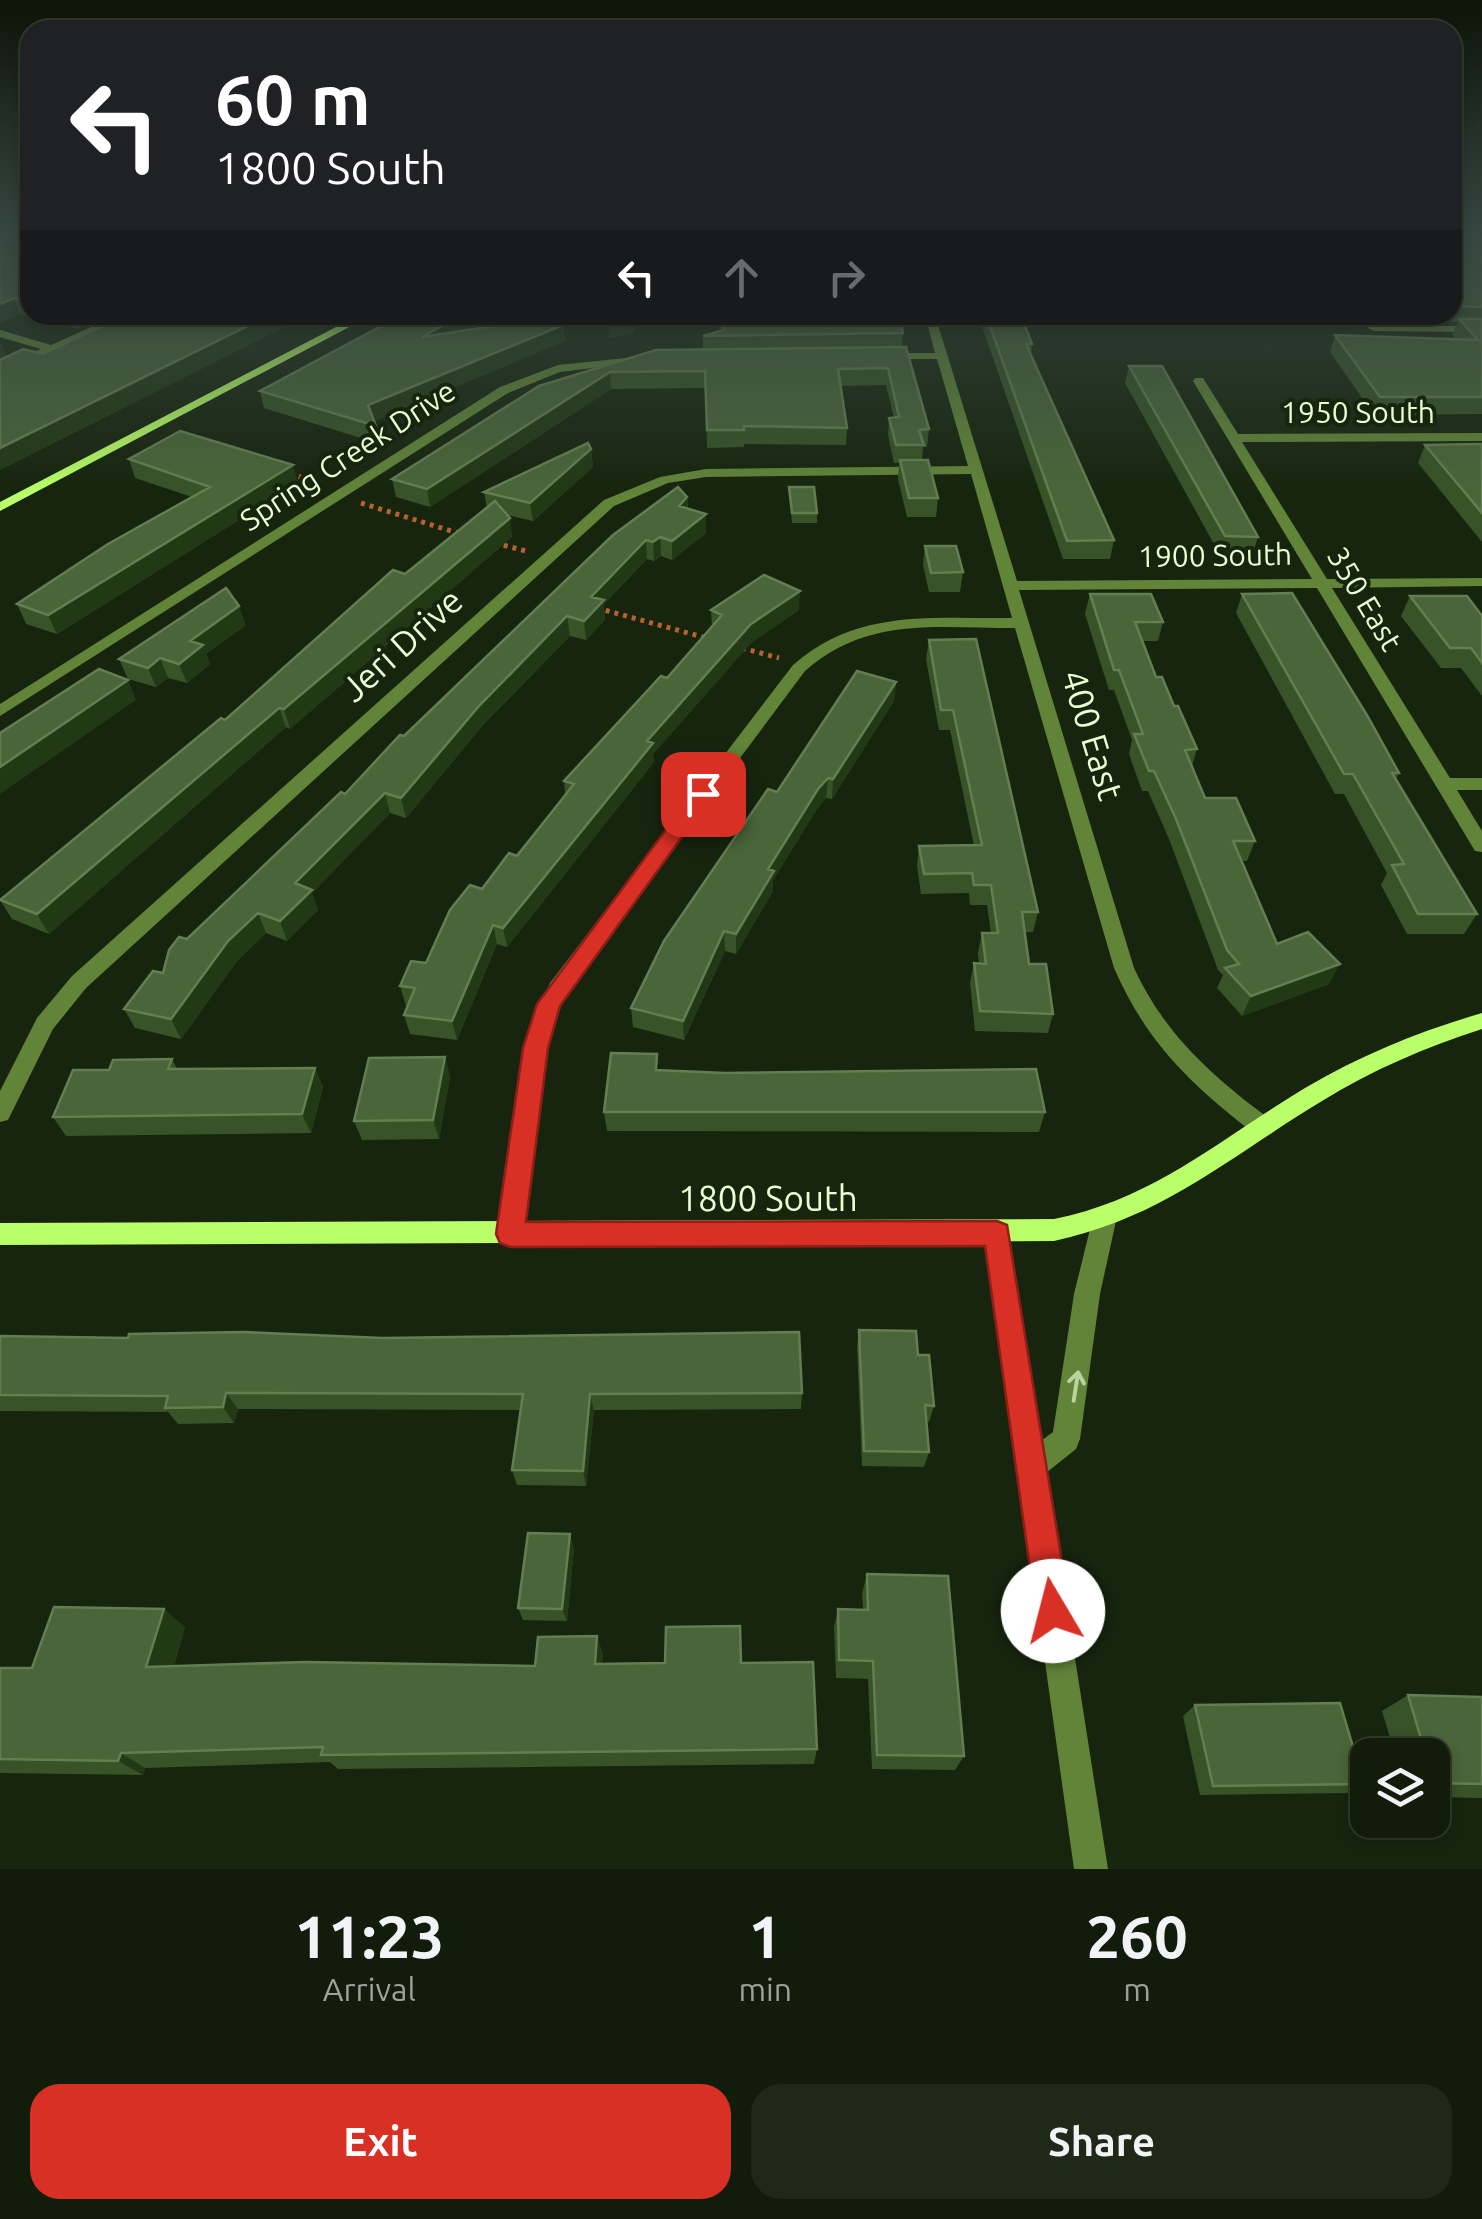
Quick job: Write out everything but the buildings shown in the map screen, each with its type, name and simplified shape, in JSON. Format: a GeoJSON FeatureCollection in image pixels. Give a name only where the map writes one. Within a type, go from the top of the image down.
{"type":"FeatureCollection","features":[{"type":"Feature","properties":{"kind":"main road"},"geometry":{"type":"LineString","coordinates":[[0,507],[348,325]]}},
{"type":"Feature","properties":{"kind":"main road","name":"1800 South"},"geometry":{"type":"LineString","coordinates":[[0,1234],[997,1234],[1054,1230],[1104,1220],[1178,1187],[1263,1126],[1396,1049],[1482,1021]]}},
{"type":"Feature","properties":{"kind":"street"},"geometry":{"type":"LineString","coordinates":[[0,372],[104,325]]}},
{"type":"Feature","properties":{"kind":"street","name":"400 East"},"geometry":{"type":"LineString","coordinates":[[933,325],[1113,939],[1136,998],[1176,1057],[1263,1126]]}},
{"type":"Feature","properties":{"kind":"street"},"geometry":{"type":"LineString","coordinates":[[1374,328],[1482,330]]}},
{"type":"Feature","properties":{"kind":"street"},"geometry":{"type":"LineString","coordinates":[[0,333],[52,348]]}},
{"type":"Feature","properties":{"kind":"street"},"geometry":{"type":"LineString","coordinates":[[864,356],[942,356]]}},
{"type":"Feature","properties":{"kind":"street","name":"Spring Creek Drive"},"geometry":{"type":"LineString","coordinates":[[0,711],[504,390],[538,375],[582,364],[674,358]]}},
{"type":"Feature","properties":{"kind":"street","name":"350 East"},"geometry":{"type":"LineString","coordinates":[[1200,381],[1482,846]]}},
{"type":"Feature","properties":{"kind":"street","name":"1950 South"},"geometry":{"type":"LineString","coordinates":[[1234,438],[1482,437]]}},
{"type":"Feature","properties":{"kind":"street","name":"Jeri Drive"},"geometry":{"type":"LineString","coordinates":[[0,1113],[45,1024],[79,982],[609,503],[646,486],[706,473],[975,470]]}},
{"type":"Feature","properties":{"kind":"street","name":"1900 South"},"geometry":{"type":"LineString","coordinates":[[1008,586],[1482,582]]}},
{"type":"Feature","properties":{"kind":"street"},"geometry":{"type":"LineString","coordinates":[[510,1234],[536,1048],[548,1004],[799,668],[818,649],[863,630],[1020,623]]}},
{"type":"Feature","properties":{"kind":"street"},"geometry":{"type":"LineString","coordinates":[[1444,784],[1482,784]]}},
{"type":"Feature","properties":{"kind":"street"},"geometry":{"type":"LineString","coordinates":[[1032,1467],[1066,1439],[1087,1294],[1104,1220]]}},
{"type":"Feature","properties":{"kind":"street"},"geometry":{"type":"LineString","coordinates":[[997,1234],[1091,1869]]}},
{"type":"Feature","properties":{"kind":"path"},"geometry":{"type":"LineString","coordinates":[[277,470],[328,486]]}},
{"type":"Feature","properties":{"kind":"path"},"geometry":{"type":"LineString","coordinates":[[355,502],[474,538]]}},
{"type":"Feature","properties":{"kind":"path"},"geometry":{"type":"LineString","coordinates":[[492,542],[528,552]]}},
{"type":"Feature","properties":{"kind":"path"},"geometry":{"type":"LineString","coordinates":[[594,607],[723,642]]}},
{"type":"Feature","properties":{"kind":"path"},"geometry":{"type":"LineString","coordinates":[[742,648],[778,658]]}},
{"type":"Feature","properties":{"kind":"route"},"geometry":{"type":"LineString","coordinates":[[703,794],[548,1004],[536,1048],[510,1234],[997,1234],[1053,1611]]}}]}
